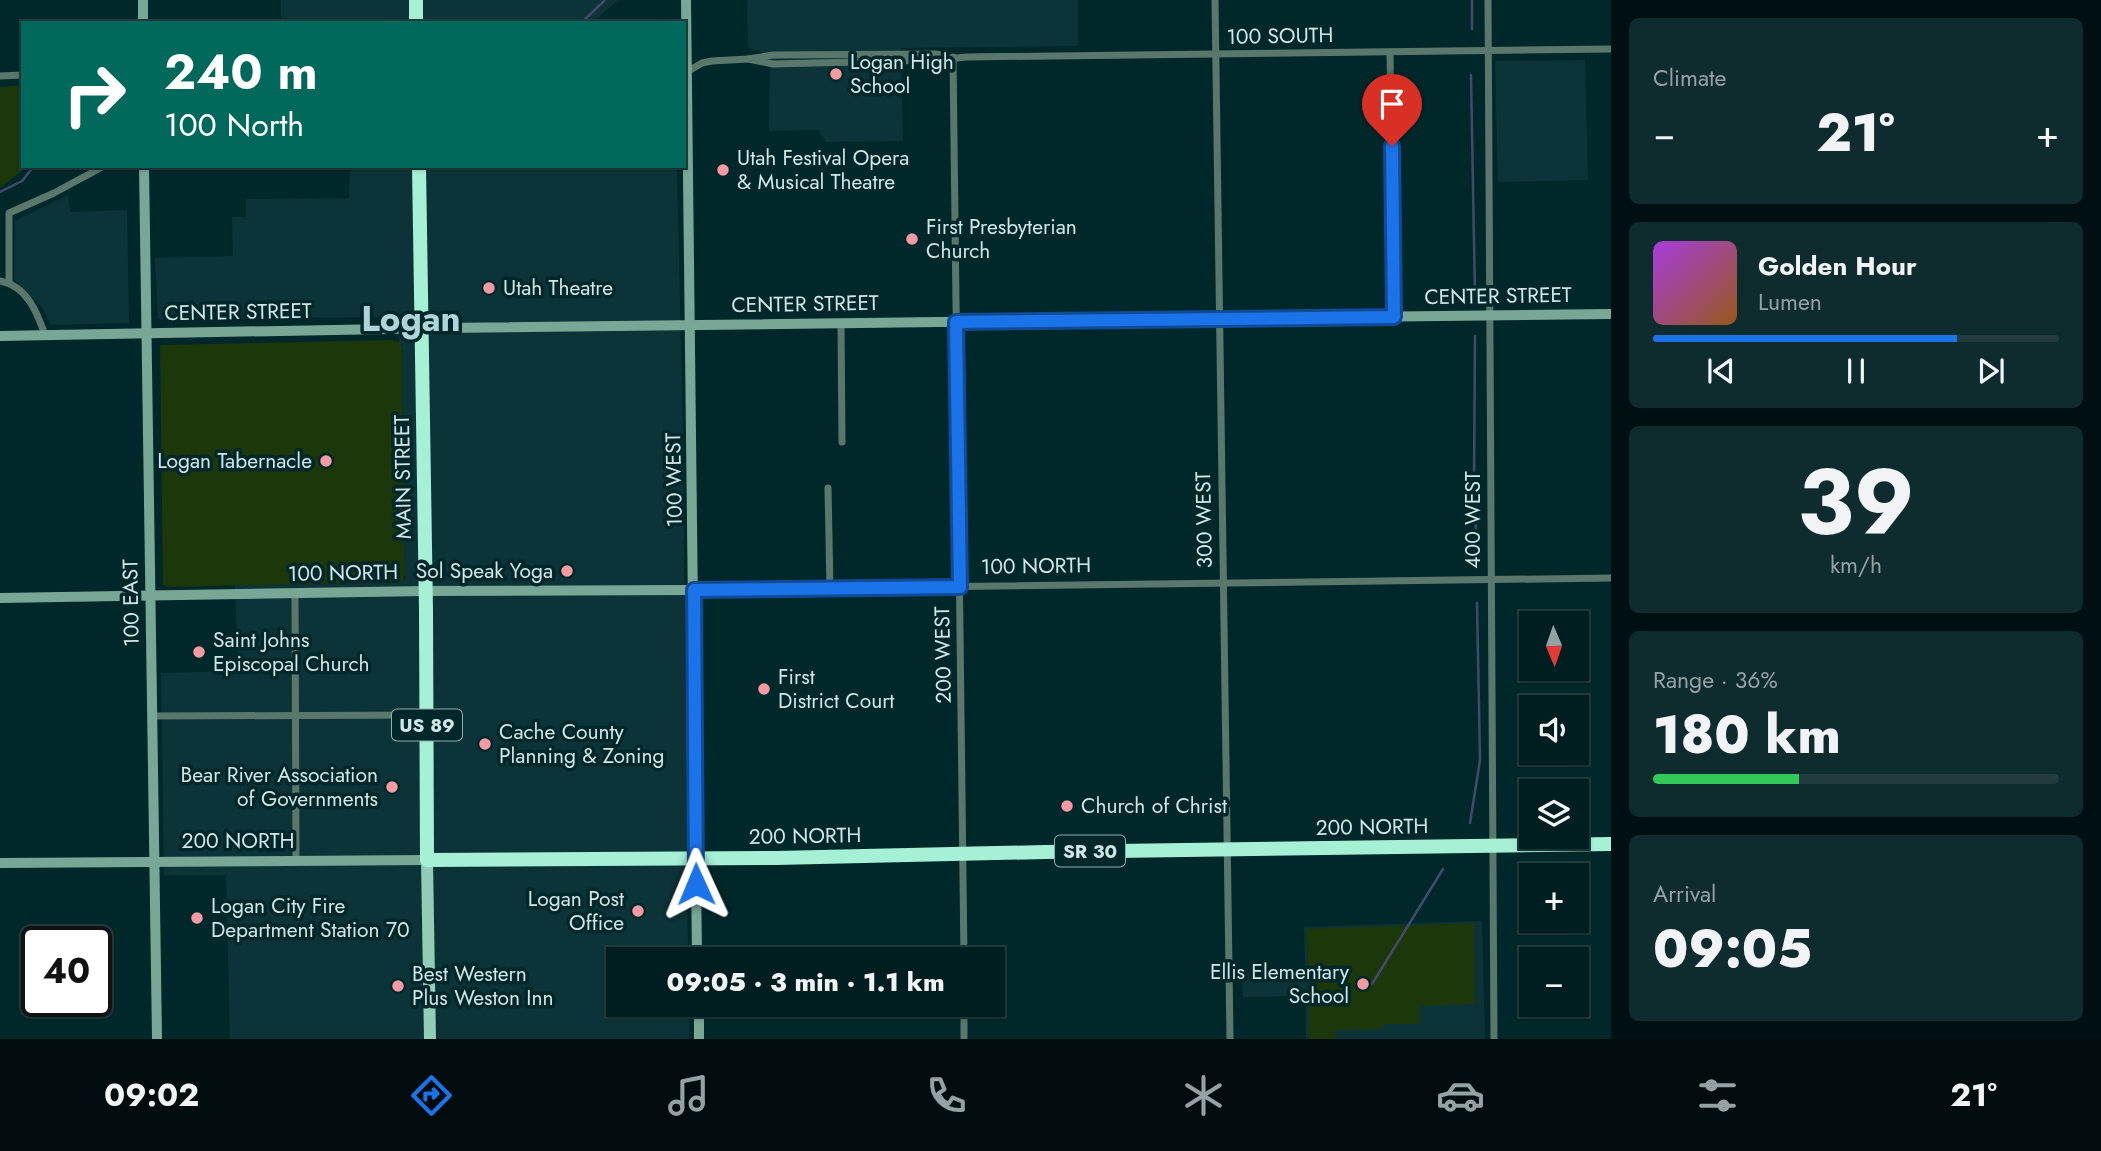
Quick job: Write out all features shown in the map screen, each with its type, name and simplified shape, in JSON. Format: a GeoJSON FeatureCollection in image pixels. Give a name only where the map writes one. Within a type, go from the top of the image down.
{"type":"FeatureCollection","features":[{"type":"Feature","properties":{"kind":"highway"},"geometry":{"type":"LineString","coordinates":[[416,0],[416,21]]}},
{"type":"Feature","properties":{"kind":"highway","name":"MAIN STREET"},"geometry":{"type":"LineString","coordinates":[[419,168],[428,860]]}},
{"type":"Feature","properties":{"kind":"highway","name":"200 NORTH"},"geometry":{"type":"LineString","coordinates":[[428,860],[696,859],[1611,845]]}},
{"type":"Feature","properties":{"kind":"main road","name":"MAIN STREET"},"geometry":{"type":"LineString","coordinates":[[428,860],[430,1039]]}},
{"type":"Feature","properties":{"kind":"street"},"geometry":{"type":"LineString","coordinates":[[143,0],[143,21]]}},
{"type":"Feature","properties":{"kind":"street","name":"100 WEST"},"geometry":{"type":"LineString","coordinates":[[686,0],[697,947]]}},
{"type":"Feature","properties":{"kind":"street","name":"300 WEST"},"geometry":{"type":"LineString","coordinates":[[1215,0],[1230,1039]]}},
{"type":"Feature","properties":{"kind":"street","name":"400 WEST"},"geometry":{"type":"LineString","coordinates":[[1488,0],[1493,1039]]}},
{"type":"Feature","properties":{"kind":"street","name":"100 SOUTH"},"geometry":{"type":"LineString","coordinates":[[686,72],[712,61],[748,60],[773,64],[936,60],[951,57],[1611,49]]}},
{"type":"Feature","properties":{"kind":"street"},"geometry":{"type":"LineString","coordinates":[[1390,52],[1394,317]]}},
{"type":"Feature","properties":{"kind":"street","name":"200 WEST"},"geometry":{"type":"LineString","coordinates":[[951,57],[964,947]]}},
{"type":"Feature","properties":{"kind":"street"},"geometry":{"type":"LineString","coordinates":[[0,76],[21,75]]}},
{"type":"Feature","properties":{"kind":"street"},"geometry":{"type":"LineString","coordinates":[[9,283],[9,213],[100,168]]}},
{"type":"Feature","properties":{"kind":"street","name":"100 EAST"},"geometry":{"type":"LineString","coordinates":[[144,168],[157,1039]]}},
{"type":"Feature","properties":{"kind":"street"},"geometry":{"type":"LineString","coordinates":[[0,281],[9,283],[26,296],[36,309],[45,335]]}},
{"type":"Feature","properties":{"kind":"street","name":"CENTER STREET"},"geometry":{"type":"LineString","coordinates":[[0,336],[421,328],[1611,314]]}},
{"type":"Feature","properties":{"kind":"street"},"geometry":{"type":"LineString","coordinates":[[841,323],[842,442]]}},
{"type":"Feature","properties":{"kind":"street"},"geometry":{"type":"LineString","coordinates":[[828,488],[830,588]]}},
{"type":"Feature","properties":{"kind":"street","name":"100 NORTH"},"geometry":{"type":"LineString","coordinates":[[0,598],[1611,578]]}},
{"type":"Feature","properties":{"kind":"street"},"geometry":{"type":"LineString","coordinates":[[295,594],[296,861]]}},
{"type":"Feature","properties":{"kind":"street"},"geometry":{"type":"LineString","coordinates":[[153,716],[428,715]]}},
{"type":"Feature","properties":{"kind":"street","name":"200 NORTH"},"geometry":{"type":"LineString","coordinates":[[0,863],[428,860]]}},
{"type":"Feature","properties":{"kind":"street"},"geometry":{"type":"LineString","coordinates":[[699,1017],[699,1039]]}},
{"type":"Feature","properties":{"kind":"street"},"geometry":{"type":"LineString","coordinates":[[964,1017],[964,1039]]}},
{"type":"Feature","properties":{"kind":"shaded area"},"geometry":{"type":"Polygon","coordinates":[[[281,0],[618,0],[594,21],[281,21],[281,0]]]}},
{"type":"Feature","properties":{"kind":"shaded area","name":"Logan High School"},"geometry":{"type":"Polygon","coordinates":[[[747,0],[1078,0],[1078,46],[901,48],[903,141],[826,142],[818,130],[769,131],[770,56],[748,47],[747,0]]]}},
{"type":"Feature","properties":{"kind":"shaded area"},"geometry":{"type":"Polygon","coordinates":[[[1585,60],[1588,180],[1498,182],[1495,61],[1585,60]]]}},
{"type":"Feature","properties":{"kind":"shaded area"},"geometry":{"type":"Polygon","coordinates":[[[350,168],[677,168],[683,439],[688,947],[606,947],[606,1017],[689,1017],[689,1039],[230,1039],[226,875],[164,875],[161,673],[238,671],[235,584],[397,583],[405,578],[402,345],[399,341],[399,317],[158,319],[155,258],[233,256],[232,217],[246,217],[246,199],[349,198],[350,168]]]}},
{"type":"Feature","properties":{"kind":"shaded area"},"geometry":{"type":"Polygon","coordinates":[[[68,195],[70,212],[127,210],[129,323],[51,325],[42,307],[14,279],[15,221],[68,195]]]}},
{"type":"Feature","properties":{"kind":"shaded area","name":"Ellis Elementary School"},"geometry":{"type":"Polygon","coordinates":[[[1482,921],[1485,1039],[1306,1039],[1306,996],[1243,997],[1241,973],[1305,971],[1304,927],[1482,921]]]}},
{"type":"Feature","properties":{"kind":"green space"},"geometry":{"type":"Polygon","coordinates":[[[21,85],[21,168],[25,168],[0,188],[0,87],[21,85]]]}},
{"type":"Feature","properties":{"kind":"green space"},"geometry":{"type":"Polygon","coordinates":[[[400,342],[402,348],[405,575],[402,582],[163,585],[160,345],[400,342]]]}},
{"type":"Feature","properties":{"kind":"green space","name":"Ellis Elementary School"},"geometry":{"type":"Polygon","coordinates":[[[1474,923],[1475,1004],[1419,1006],[1419,1024],[1386,1024],[1380,1029],[1336,1030],[1335,1039],[1309,1039],[1309,1005],[1322,1005],[1322,991],[1309,991],[1306,929],[1474,923]]]}},
{"type":"Feature","properties":{"kind":"waterway"},"geometry":{"type":"LineString","coordinates":[[583,21],[605,0]]}},
{"type":"Feature","properties":{"kind":"waterway"},"geometry":{"type":"LineString","coordinates":[[1472,0],[1472,29]]}},
{"type":"Feature","properties":{"kind":"waterway"},"geometry":{"type":"LineString","coordinates":[[1471,75],[1475,297]]}},
{"type":"Feature","properties":{"kind":"waterway"},"geometry":{"type":"LineString","coordinates":[[0,192],[22,181],[32,168]]}},
{"type":"Feature","properties":{"kind":"waterway"},"geometry":{"type":"LineString","coordinates":[[1475,336],[1474,477],[1477,560]]}},
{"type":"Feature","properties":{"kind":"waterway"},"geometry":{"type":"LineString","coordinates":[[1470,823],[1480,760],[1477,603]]}},
{"type":"Feature","properties":{"kind":"waterway"},"geometry":{"type":"LineString","coordinates":[[1372,984],[1443,869]]}},
{"type":"Feature","properties":{"kind":"place","name":"Logan High School"},"geometry":{"type":"Point","coordinates":[836,74]}},
{"type":"Feature","properties":{"kind":"place","name":"Utah Festival Opera & Musical Theatre"},"geometry":{"type":"Point","coordinates":[723,170]}},
{"type":"Feature","properties":{"kind":"place","name":"First Presbyterian Church"},"geometry":{"type":"Point","coordinates":[912,239]}},
{"type":"Feature","properties":{"kind":"place","name":"Utah Theatre"},"geometry":{"type":"Point","coordinates":[489,288]}},
{"type":"Feature","properties":{"kind":"place","name":"Logan Tabernacle"},"geometry":{"type":"Point","coordinates":[326,461]}},
{"type":"Feature","properties":{"kind":"place","name":"Sol Speak Yoga"},"geometry":{"type":"Point","coordinates":[567,571]}},
{"type":"Feature","properties":{"kind":"place","name":"Saint Johns Episcopal Church"},"geometry":{"type":"Point","coordinates":[199,652]}},
{"type":"Feature","properties":{"kind":"place","name":"First District Court"},"geometry":{"type":"Point","coordinates":[764,689]}},
{"type":"Feature","properties":{"kind":"place","name":"Cache County Planning & Zoning"},"geometry":{"type":"Point","coordinates":[485,744]}},
{"type":"Feature","properties":{"kind":"place","name":"Bear River Association of Governments"},"geometry":{"type":"Point","coordinates":[392,787]}},
{"type":"Feature","properties":{"kind":"place","name":"Church of Christ"},"geometry":{"type":"Point","coordinates":[1067,806]}},
{"type":"Feature","properties":{"kind":"place","name":"Logan Post Office"},"geometry":{"type":"Point","coordinates":[638,911]}},
{"type":"Feature","properties":{"kind":"place","name":"Logan City Fire Department Station 70"},"geometry":{"type":"Point","coordinates":[197,918]}},
{"type":"Feature","properties":{"kind":"place","name":"Ellis Elementary School"},"geometry":{"type":"Point","coordinates":[1363,984]}},
{"type":"Feature","properties":{"kind":"place","name":"Best Western Plus Weston Inn"},"geometry":{"type":"Point","coordinates":[398,986]}},
{"type":"Feature","properties":{"kind":"district","name":"Logan"},"geometry":{"type":"Point","coordinates":[411,319]}},
{"type":"Feature","properties":{"kind":"route"},"geometry":{"type":"LineString","coordinates":[[696,884],[694,590],[960,587],[956,322],[1394,317],[1392,146]]}}]}
